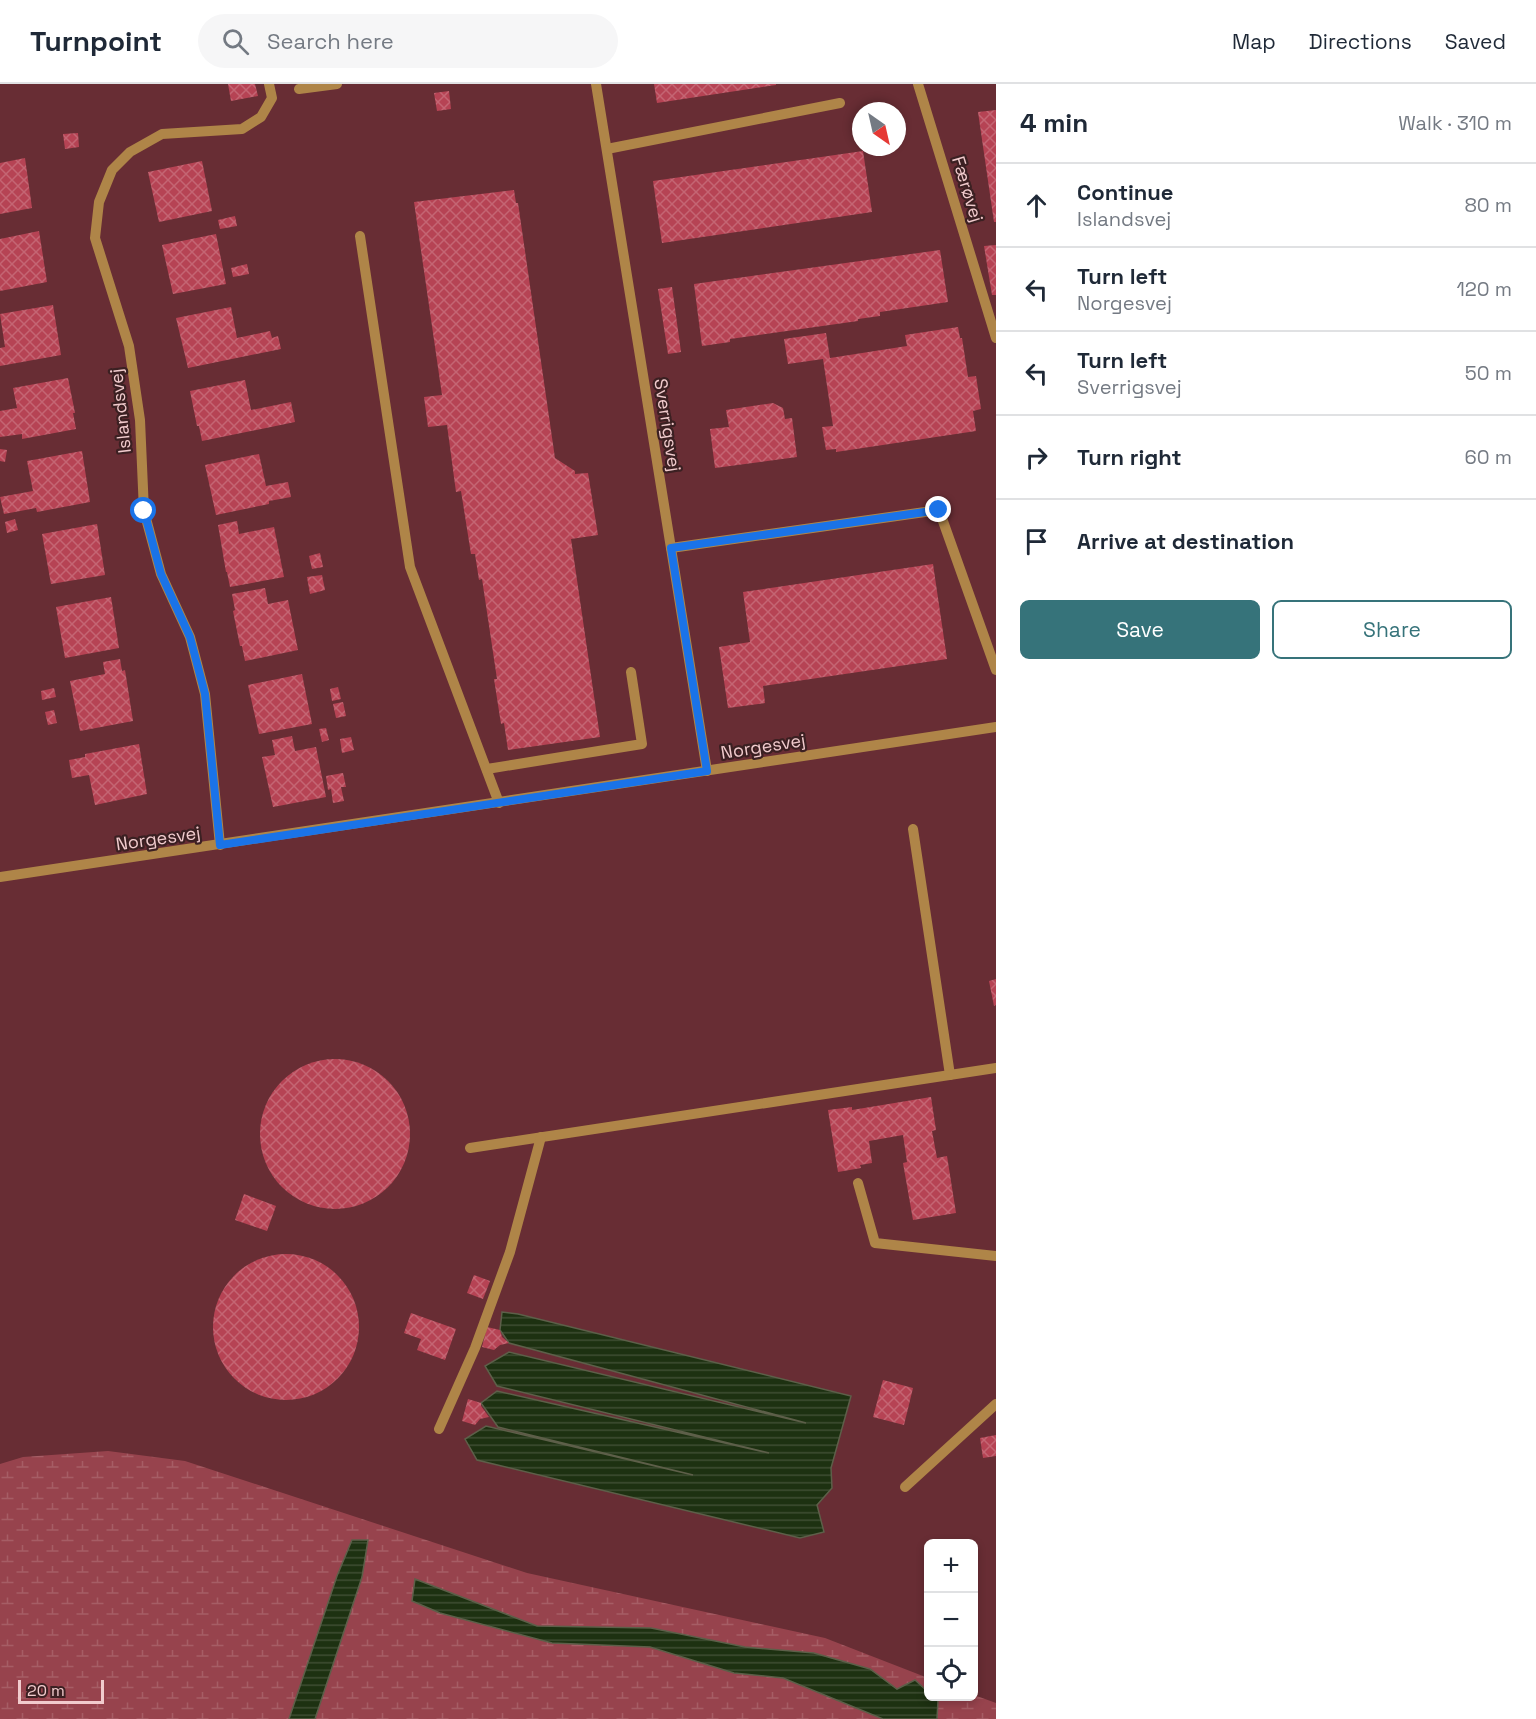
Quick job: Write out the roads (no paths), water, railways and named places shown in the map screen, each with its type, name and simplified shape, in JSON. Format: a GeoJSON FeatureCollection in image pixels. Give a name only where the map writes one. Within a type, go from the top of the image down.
{"type":"FeatureCollection","features":[{"type":"Feature","properties":{"kind":"street","name":"Islandsvej"},"geometry":{"type":"LineString","coordinates":[[220,845],[205,694],[190,637],[161,574],[144,511],[140,420],[129,346],[95,238],[99,202],[112,170],[130,152],[162,134],[242,129],[261,117],[272,98],[269,84]]}},
{"type":"Feature","properties":{"kind":"street"},"geometry":{"type":"LineString","coordinates":[[298,89],[337,84]]}},
{"type":"Feature","properties":{"kind":"street","name":"Sverrigsvej"},"geometry":{"type":"LineString","coordinates":[[596,84],[707,771]]}},
{"type":"Feature","properties":{"kind":"street","name":"Færøvej"},"geometry":{"type":"LineString","coordinates":[[918,84],[996,338]]}},
{"type":"Feature","properties":{"kind":"street"},"geometry":{"type":"LineString","coordinates":[[607,149],[840,104]]}},
{"type":"Feature","properties":{"kind":"street"},"geometry":{"type":"LineString","coordinates":[[360,237],[410,567],[499,803]]}},
{"type":"Feature","properties":{"kind":"street"},"geometry":{"type":"LineString","coordinates":[[671,548],[939,510],[996,670]]}},
{"type":"Feature","properties":{"kind":"street"},"geometry":{"type":"LineString","coordinates":[[487,769],[642,744],[631,672]]}},
{"type":"Feature","properties":{"kind":"street","name":"Norgesvej"},"geometry":{"type":"LineString","coordinates":[[0,877],[996,728]]}},
{"type":"Feature","properties":{"kind":"street"},"geometry":{"type":"LineString","coordinates":[[913,829],[950,1075]]}},
{"type":"Feature","properties":{"kind":"street"},"geometry":{"type":"LineString","coordinates":[[470,1148],[996,1068]]}},
{"type":"Feature","properties":{"kind":"street"},"geometry":{"type":"LineString","coordinates":[[439,1430],[475,1348],[510,1252],[541,1137]]}},
{"type":"Feature","properties":{"kind":"street"},"geometry":{"type":"LineString","coordinates":[[858,1183],[875,1243],[996,1256]]}},
{"type":"Feature","properties":{"kind":"street"},"geometry":{"type":"LineString","coordinates":[[905,1487],[996,1404]]}}]}
